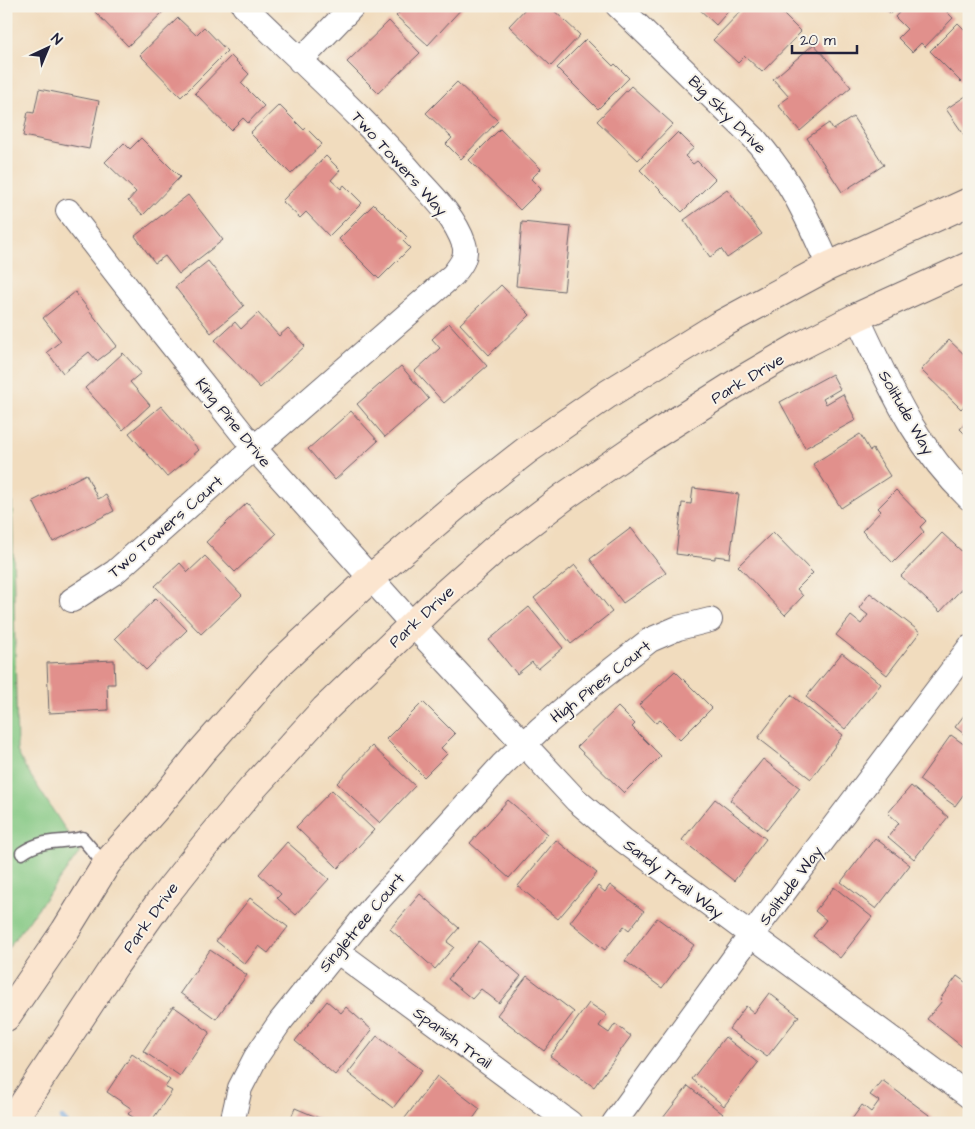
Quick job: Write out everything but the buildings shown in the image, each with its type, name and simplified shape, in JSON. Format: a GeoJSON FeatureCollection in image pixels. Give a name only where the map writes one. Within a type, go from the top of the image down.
{"type":"FeatureCollection","features":[{"type":"Feature","properties":{"kind":"main road"},"geometry":{"type":"LineString","coordinates":[[6,1017],[65,931],[106,866],[156,808],[202,750],[279,664],[372,578],[473,492],[527,450],[608,394],[718,326],[829,266],[969,202]]}},
{"type":"Feature","properties":{"kind":"main road","name":"Park Drive"},"geometry":{"type":"LineString","coordinates":[[11,1123],[115,965],[159,904],[251,790],[324,709],[412,624],[494,550],[565,496],[642,443],[745,378],[800,346],[857,317],[969,266]]}},
{"type":"Feature","properties":{"kind":"street","name":"Two Towers Way"},"geometry":{"type":"LineString","coordinates":[[244,6],[398,157],[444,208],[457,227],[464,246],[464,261],[454,274],[254,448]]}},
{"type":"Feature","properties":{"kind":"street"},"geometry":{"type":"LineString","coordinates":[[300,61],[353,6]]}},
{"type":"Feature","properties":{"kind":"street","name":"Big Sky Drive"},"geometry":{"type":"LineString","coordinates":[[618,6],[754,138],[787,182],[829,266]]}},
{"type":"Feature","properties":{"kind":"street","name":"King Pine Drive"},"geometry":{"type":"LineString","coordinates":[[68,211],[254,448],[412,624]]}},
{"type":"Feature","properties":{"kind":"street","name":"Solitude Way"},"geometry":{"type":"LineString","coordinates":[[857,317],[897,402],[920,440],[941,468],[969,498]]}},
{"type":"Feature","properties":{"kind":"street","name":"Two Towers Court"},"geometry":{"type":"LineString","coordinates":[[72,600],[115,572],[254,448]]}},
{"type":"Feature","properties":{"kind":"street","name":"High Pines Court"},"geometry":{"type":"LineString","coordinates":[[524,744],[586,690],[650,640],[678,628],[710,620]]}},
{"type":"Feature","properties":{"kind":"street","name":"Sandy Trail Way"},"geometry":{"type":"LineString","coordinates":[[412,624],[576,800],[597,820],[969,1096]]}},
{"type":"Feature","properties":{"kind":"street","name":"Solitude Way"},"geometry":{"type":"LineString","coordinates":[[614,1123],[969,648]]}},
{"type":"Feature","properties":{"kind":"street","name":"Singletree Court"},"geometry":{"type":"LineString","coordinates":[[232,1123],[240,1088],[256,1057],[280,1022],[405,870],[502,765],[524,744]]}},
{"type":"Feature","properties":{"kind":"street","name":"Spanish Trail"},"geometry":{"type":"LineString","coordinates":[[337,951],[570,1123]]}},
{"type":"Feature","properties":{"kind":"lane"},"geometry":{"type":"LineString","coordinates":[[22,853],[31,846],[42,842],[67,842],[82,838],[106,866]]}},
{"type":"Feature","properties":{"kind":"green space"},"geometry":{"type":"Polygon","coordinates":[[[6,173],[17,751],[25,767],[80,852],[6,951],[6,173]]]}},
{"type":"Feature","properties":{"kind":"waterway"},"geometry":{"type":"LineString","coordinates":[[62,1119],[66,1123]]}}]}
